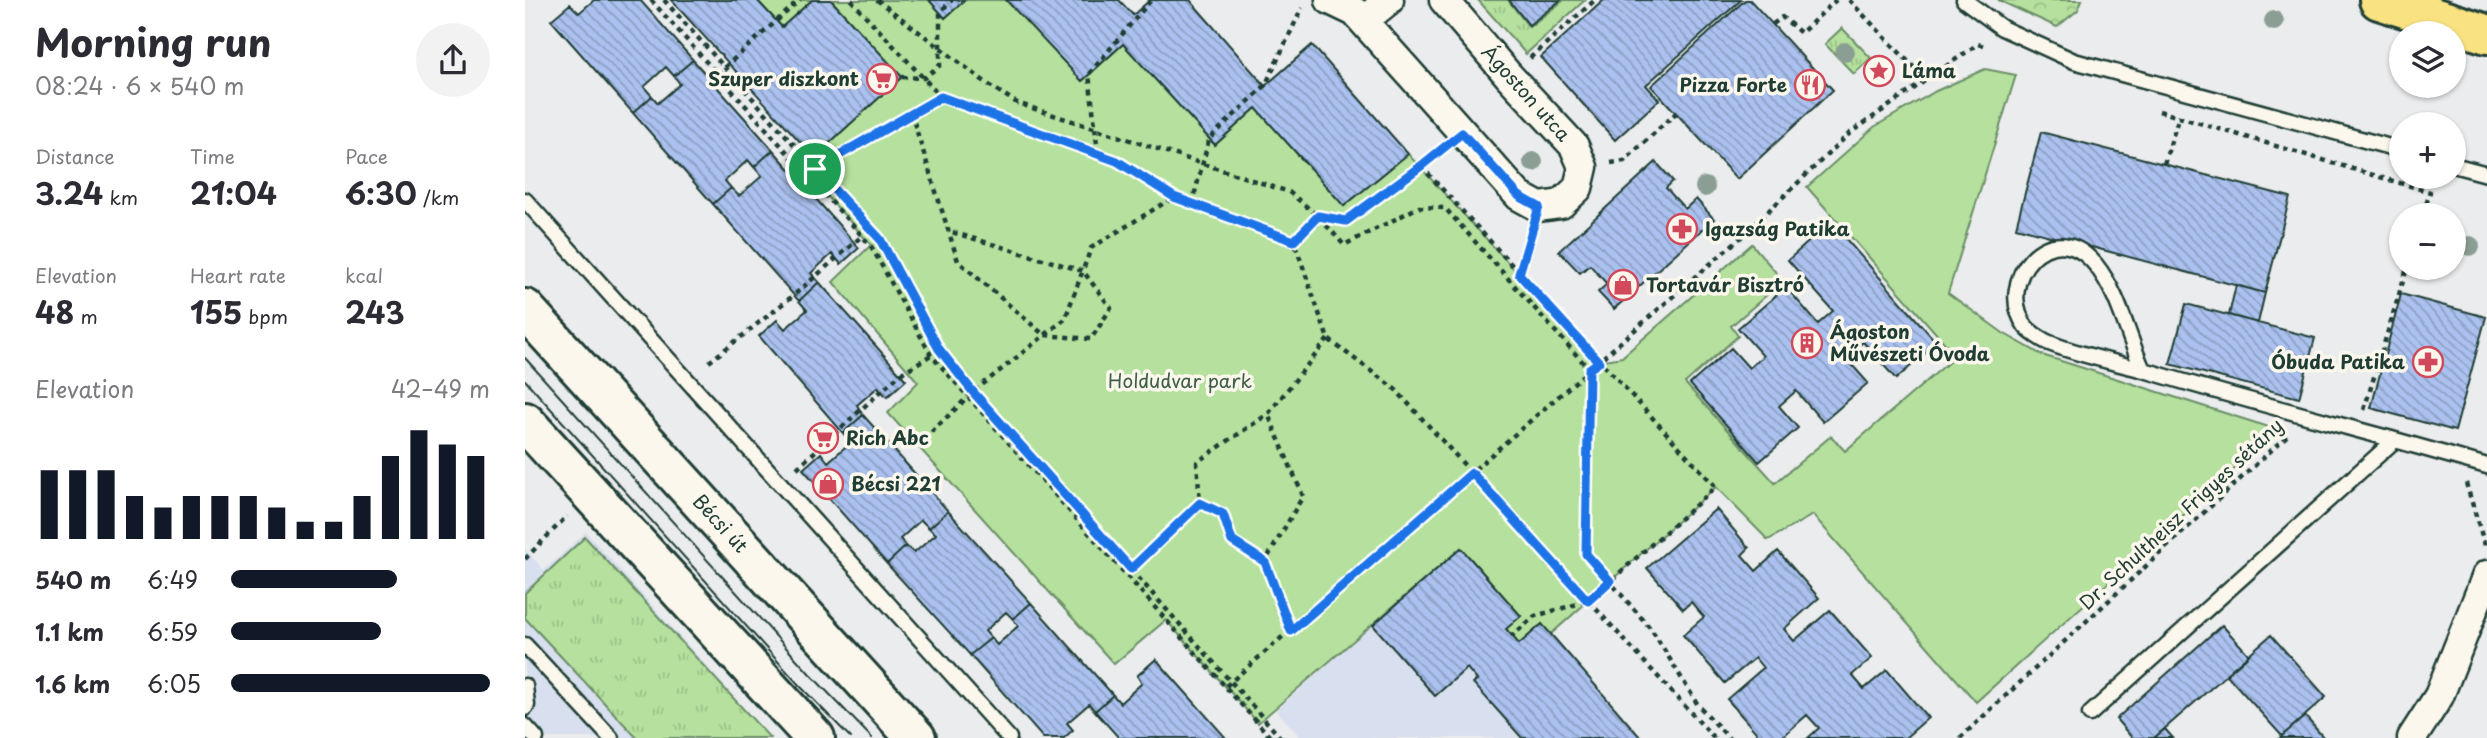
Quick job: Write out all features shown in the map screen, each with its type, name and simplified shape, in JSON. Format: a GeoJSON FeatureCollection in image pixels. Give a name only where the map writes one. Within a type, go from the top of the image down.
{"type":"FeatureCollection","features":[{"type":"Feature","properties":{"kind":"main road"},"geometry":{"type":"LineString","coordinates":[[2379,0],[2487,34]]}},
{"type":"Feature","properties":{"kind":"main road","name":"Bécsi út"},"geometry":{"type":"LineString","coordinates":[[525,309],[916,738]]}},
{"type":"Feature","properties":{"kind":"main road"},"geometry":{"type":"LineString","coordinates":[[525,422],[815,738]]}},
{"type":"Feature","properties":{"kind":"street"},"geometry":{"type":"LineString","coordinates":[[1330,0],[1355,12],[1519,196],[1539,207],[1561,204],[1578,188],[1583,167]]}},
{"type":"Feature","properties":{"kind":"street"},"geometry":{"type":"LineString","coordinates":[[1363,21],[1389,0]]}},
{"type":"Feature","properties":{"kind":"street","name":"Ágoston utca"},"geometry":{"type":"LineString","coordinates":[[1444,0],[1574,146],[1583,167]]}},
{"type":"Feature","properties":{"kind":"street"},"geometry":{"type":"LineString","coordinates":[[2412,738],[2438,696],[2487,575]]}},
{"type":"Feature","properties":{"kind":"lane"},"geometry":{"type":"LineString","coordinates":[[1964,0],[2002,28],[2074,61],[2389,147]]}},
{"type":"Feature","properties":{"kind":"lane"},"geometry":{"type":"LineString","coordinates":[[2466,168],[2487,174]]}},
{"type":"Feature","properties":{"kind":"lane"},"geometry":{"type":"LineString","coordinates":[[525,200],[1009,738]]}},
{"type":"Feature","properties":{"kind":"lane"},"geometry":{"type":"LineString","coordinates":[[2143,370],[2108,281],[2094,262],[2077,249],[2060,244],[2047,246],[2029,261],[2021,274],[2016,293],[2018,312],[2027,328],[2046,342],[2143,370],[2487,466]]}},
{"type":"Feature","properties":{"kind":"lane"},"geometry":{"type":"LineString","coordinates":[[2090,714],[2395,440]]}},
{"type":"Feature","properties":{"kind":"lane"},"geometry":{"type":"LineString","coordinates":[[525,645],[611,738]]}},
{"type":"Feature","properties":{"kind":"lane"},"geometry":{"type":"LineString","coordinates":[[525,686],[525,708]]}},
{"type":"Feature","properties":{"kind":"lane"},"geometry":{"type":"LineString","coordinates":[[525,726],[536,738]]}},
{"type":"Feature","properties":{"kind":"path"},"geometry":{"type":"LineString","coordinates":[[651,0],[871,246],[931,355],[967,398],[1271,738]]}},
{"type":"Feature","properties":{"kind":"path"},"geometry":{"type":"LineString","coordinates":[[664,0],[880,239],[939,349],[973,392],[1281,738]]}},
{"type":"Feature","properties":{"kind":"path"},"geometry":{"type":"LineString","coordinates":[[717,74],[800,0]]}},
{"type":"Feature","properties":{"kind":"path"},"geometry":{"type":"LineString","coordinates":[[851,0],[941,97],[1098,153],[1117,161],[1174,197],[1294,241]]}},
{"type":"Feature","properties":{"kind":"path"},"geometry":{"type":"LineString","coordinates":[[877,0],[1017,103],[1289,191],[1318,216],[1344,245],[1419,207],[1445,208],[1589,369],[1586,554],[1652,630],[1698,705],[1729,738]]}},
{"type":"Feature","properties":{"kind":"path"},"geometry":{"type":"LineString","coordinates":[[902,78],[924,78],[940,65],[940,12],[952,0]]}},
{"type":"Feature","properties":{"kind":"path"},"geometry":{"type":"LineString","coordinates":[[1098,153],[1089,74],[1151,0]]}},
{"type":"Feature","properties":{"kind":"path"},"geometry":{"type":"LineString","coordinates":[[1192,204],[1209,139],[1265,86],[1306,0]]}},
{"type":"Feature","properties":{"kind":"path"},"geometry":{"type":"LineString","coordinates":[[1509,76],[1595,0]]}},
{"type":"Feature","properties":{"kind":"path"},"geometry":{"type":"LineString","coordinates":[[1773,24],[1782,17],[1801,33],[1836,0]]}},
{"type":"Feature","properties":{"kind":"path"},"geometry":{"type":"LineString","coordinates":[[1849,0],[1926,79]]}},
{"type":"Feature","properties":{"kind":"path"},"geometry":{"type":"LineString","coordinates":[[1226,686],[1739,239],[1850,133],[1978,44],[1990,48]]}},
{"type":"Feature","properties":{"kind":"path"},"geometry":{"type":"LineString","coordinates":[[802,168],[815,169],[941,97]]}},
{"type":"Feature","properties":{"kind":"path"},"geometry":{"type":"LineString","coordinates":[[2154,109],[2430,192],[2427,203]]}},
{"type":"Feature","properties":{"kind":"path"},"geometry":{"type":"LineString","coordinates":[[911,113],[958,261],[1044,335],[1091,339],[1111,308],[1083,271],[949,231]]}},
{"type":"Feature","properties":{"kind":"path"},"geometry":{"type":"LineString","coordinates":[[1583,167],[1624,161],[1676,113]]}},
{"type":"Feature","properties":{"kind":"path"},"geometry":{"type":"LineString","coordinates":[[2164,164],[2179,116]]}},
{"type":"Feature","properties":{"kind":"path"},"geometry":{"type":"LineString","coordinates":[[1318,216],[1346,221],[1462,133]]}},
{"type":"Feature","properties":{"kind":"path"},"geometry":{"type":"LineString","coordinates":[[1421,166],[1716,487],[1588,601],[1535,616],[1512,636]]}},
{"type":"Feature","properties":{"kind":"path"},"geometry":{"type":"LineString","coordinates":[[917,446],[973,392],[1065,319],[1091,248],[1174,197]]}},
{"type":"Feature","properties":{"kind":"path"},"geometry":{"type":"LineString","coordinates":[[1519,274],[1539,207]]}},
{"type":"Feature","properties":{"kind":"path"},"geometry":{"type":"LineString","coordinates":[[1294,241],[1318,216]]}},
{"type":"Feature","properties":{"kind":"path"},"geometry":{"type":"LineString","coordinates":[[709,362],[794,295],[862,236]]}},
{"type":"Feature","properties":{"kind":"path"},"geometry":{"type":"LineString","coordinates":[[1294,241],[1328,339],[1395,389],[1714,738]]}},
{"type":"Feature","properties":{"kind":"path"},"geometry":{"type":"LineString","coordinates":[[2358,430],[2403,280]]}},
{"type":"Feature","properties":{"kind":"path"},"geometry":{"type":"LineString","coordinates":[[1200,503],[1197,462],[1268,414],[1328,339]]}},
{"type":"Feature","properties":{"kind":"path"},"geometry":{"type":"LineString","coordinates":[[781,484],[900,374],[931,355]]}},
{"type":"Feature","properties":{"kind":"path"},"geometry":{"type":"LineString","coordinates":[[1265,562],[1303,496],[1268,414]]}},
{"type":"Feature","properties":{"kind":"path","name":"Dr. Schultheisz Frigyes sétány"},"geometry":{"type":"LineString","coordinates":[[1960,738],[2299,424]]}},
{"type":"Feature","properties":{"kind":"path"},"geometry":{"type":"LineString","coordinates":[[2456,478],[2467,484],[2487,553]]}},
{"type":"Feature","properties":{"kind":"path"},"geometry":{"type":"LineString","coordinates":[[1125,575],[1200,503]]}},
{"type":"Feature","properties":{"kind":"path"},"geometry":{"type":"LineString","coordinates":[[1200,503],[1223,514],[1232,541],[1265,562],[1291,631]]}},
{"type":"Feature","properties":{"kind":"path"},"geometry":{"type":"LineString","coordinates":[[525,559],[575,508]]}},
{"type":"Feature","properties":{"kind":"shaded area"},"geometry":{"type":"Polygon","coordinates":[[[586,532],[771,738],[525,738],[525,549],[544,570],[586,532]]]}},
{"type":"Feature","properties":{"kind":"shaded area"},"geometry":{"type":"Polygon","coordinates":[[[1461,548],[1521,616],[1542,624],[1641,738],[1301,738],[1276,710],[1461,548]]]}},
{"type":"Feature","properties":{"kind":"green space"},"geometry":{"type":"Polygon","coordinates":[[[757,0],[812,0],[782,27],[757,0]]]}},
{"type":"Feature","properties":{"kind":"green space","name":"Holdudvar park"},"geometry":{"type":"Polygon","coordinates":[[[831,0],[929,0],[945,18],[965,0],[1006,0],[1082,81],[1123,44],[1215,145],[1256,108],[1344,206],[1408,154],[1599,361],[1622,357],[1752,244],[1783,281],[1731,326],[1738,336],[1685,383],[1775,483],[1831,436],[1845,451],[1956,356],[1807,187],[1874,127],[1936,91],[1985,69],[2016,75],[1948,293],[2003,333],[2042,355],[2278,430],[1976,702],[1813,515],[1768,540],[1716,487],[1551,634],[1519,644],[1506,629],[1521,616],[1461,548],[1258,723],[1166,620],[1114,664],[888,413],[918,382],[833,282],[871,245],[802,168],[902,77],[831,0]]]}},
{"type":"Feature","properties":{"kind":"green space"},"geometry":{"type":"Polygon","coordinates":[[[1478,0],[1508,0],[1529,27],[1564,0],[1585,0],[1526,54],[1478,0]]]}},
{"type":"Feature","properties":{"kind":"green space"},"geometry":{"type":"Polygon","coordinates":[[[1998,0],[2082,0],[2078,10],[2057,27],[1998,0]]]}},
{"type":"Feature","properties":{"kind":"green space"},"geometry":{"type":"Polygon","coordinates":[[[1842,28],[1871,58],[1854,74],[1825,44],[1842,28]]]}},
{"type":"Feature","properties":{"kind":"green space"},"geometry":{"type":"Polygon","coordinates":[[[585,537],[770,738],[637,738],[525,618],[525,593],[585,537]]]}},
{"type":"Feature","properties":{"kind":"building"},"geometry":{"type":"Polygon","coordinates":[[[594,0],[640,0],[693,60],[674,76],[666,67],[644,87],[652,96],[633,113],[551,20],[570,4],[579,13],[594,0]]]}},
{"type":"Feature","properties":{"kind":"building"},"geometry":{"type":"Polygon","coordinates":[[[671,0],[757,0],[782,27],[812,0],[831,0],[902,77],[814,157],[671,0]]]}},
{"type":"Feature","properties":{"kind":"building"},"geometry":{"type":"Polygon","coordinates":[[[929,0],[965,0],[945,18],[929,0]]]}},
{"type":"Feature","properties":{"kind":"building"},"geometry":{"type":"Polygon","coordinates":[[[1006,0],[1119,0],[1133,15],[1150,0],[1190,0],[1265,86],[1312,45],[1408,154],[1344,206],[1256,108],[1215,145],[1123,44],[1082,81],[1006,0]]]}},
{"type":"Feature","properties":{"kind":"building"},"geometry":{"type":"Polygon","coordinates":[[[1509,0],[1561,0],[1529,25],[1509,0]]]}},
{"type":"Feature","properties":{"kind":"building"},"geometry":{"type":"Polygon","coordinates":[[[1604,0],[1741,0],[1646,85],[1659,100],[1615,140],[1541,57],[1604,0]]]}},
{"type":"Feature","properties":{"kind":"building"},"geometry":{"type":"Polygon","coordinates":[[[1745,0],[1750,0],[1833,90],[1737,179],[1651,86],[1745,0]]]}},
{"type":"Feature","properties":{"kind":"building"},"geometry":{"type":"Polygon","coordinates":[[[693,60],[773,150],[754,167],[748,160],[725,181],[731,188],[713,204],[633,113],[652,96],[658,103],[680,84],[674,76],[693,60]]]}},
{"type":"Feature","properties":{"kind":"building"},"geometry":{"type":"Polygon","coordinates":[[[2041,132],[2290,197],[2265,293],[2016,227],[2041,132]]]}},
{"type":"Feature","properties":{"kind":"building"},"geometry":{"type":"Polygon","coordinates":[[[773,150],[859,248],[841,264],[832,254],[811,273],[819,282],[799,301],[713,204],[731,188],[739,196],[762,176],[754,167],[773,150]]]}},
{"type":"Feature","properties":{"kind":"building"},"geometry":{"type":"Polygon","coordinates":[[[1656,162],[1673,181],[1666,188],[1685,209],[1696,199],[1714,219],[1614,309],[1598,292],[1607,284],[1590,265],[1580,273],[1559,251],[1656,162]]]}},
{"type":"Feature","properties":{"kind":"building","name":"Ágoston Művészeti Óvoda"},"geometry":{"type":"Polygon","coordinates":[[[1831,222],[1937,343],[1896,379],[1863,342],[1845,357],[1868,383],[1823,422],[1796,391],[1779,406],[1798,428],[1759,462],[1690,384],[1731,348],[1749,368],[1763,356],[1738,328],[1786,287],[1818,324],[1833,311],[1788,260],[1831,222]]]}},
{"type":"Feature","properties":{"kind":"building"},"geometry":{"type":"Polygon","coordinates":[[[819,282],[906,380],[887,397],[878,387],[857,405],[863,415],[843,433],[759,336],[777,320],[785,329],[807,310],[799,301],[819,282]]]}},
{"type":"Feature","properties":{"kind":"building"},"geometry":{"type":"Polygon","coordinates":[[[2236,285],[2265,293],[2258,323],[2229,315],[2236,285]]]}},
{"type":"Feature","properties":{"kind":"building","name":"Óbuda Patika"},"geometry":{"type":"Polygon","coordinates":[[[2401,294],[2486,317],[2455,431],[2371,408],[2401,294]]]}},
{"type":"Feature","properties":{"kind":"building"},"geometry":{"type":"Polygon","coordinates":[[[2186,304],[2315,338],[2299,398],[2170,364],[2186,304]]]}},
{"type":"Feature","properties":{"kind":"building"},"geometry":{"type":"Polygon","coordinates":[[[863,415],[948,511],[929,528],[921,520],[900,539],[906,546],[887,564],[803,469],[821,453],[828,462],[851,442],[843,433],[863,415]]]}},
{"type":"Feature","properties":{"kind":"building"},"geometry":{"type":"Polygon","coordinates":[[[1716,509],[1749,548],[1742,555],[1756,571],[1778,551],[1819,598],[1784,629],[1794,641],[1830,610],[1872,658],[1852,675],[1864,689],[1887,670],[1928,718],[1905,738],[1808,738],[1819,728],[1807,715],[1781,738],[1761,738],[1727,699],[1763,668],[1755,658],[1725,683],[1683,635],[1704,617],[1691,602],[1683,609],[1647,568],[1716,509]]]}},
{"type":"Feature","properties":{"kind":"building"},"geometry":{"type":"Polygon","coordinates":[[[948,511],[1031,603],[1013,619],[1006,612],[985,631],[991,638],[970,655],[887,564],[906,546],[914,553],[936,534],[929,528],[948,511]]]}},
{"type":"Feature","properties":{"kind":"building"},"geometry":{"type":"Polygon","coordinates":[[[1461,548],[1521,616],[1506,629],[1519,644],[1542,624],[1641,738],[1522,738],[1473,683],[1477,680],[1467,668],[1435,696],[1373,625],[1461,548]]]}},
{"type":"Feature","properties":{"kind":"building"},"geometry":{"type":"Polygon","coordinates":[[[1031,603],[1113,695],[1095,711],[1089,704],[1067,723],[1073,730],[1064,738],[1043,738],[970,655],[991,638],[997,645],[1018,626],[1013,619],[1031,603]]]}},
{"type":"Feature","properties":{"kind":"building"},"geometry":{"type":"Polygon","coordinates":[[[2222,625],[2249,655],[2154,738],[2132,738],[2116,719],[2222,625]]]}},
{"type":"Feature","properties":{"kind":"building"},"geometry":{"type":"Polygon","coordinates":[[[2271,635],[2326,697],[2282,736],[2226,674],[2271,635]]]}},
{"type":"Feature","properties":{"kind":"building"},"geometry":{"type":"Polygon","coordinates":[[[1156,659],[1226,738],[1119,738],[1095,711],[1113,695],[1120,703],[1142,683],[1137,676],[1156,659]]]}},
{"type":"Feature","properties":{"kind":"building"},"geometry":{"type":"Polygon","coordinates":[[[2305,716],[2324,738],[2280,738],[2282,736],[2305,716]]]}},
{"type":"Feature","properties":{"kind":"building"},"geometry":{"type":"Polygon","coordinates":[[[2165,729],[2173,738],[2154,738],[2165,729]]]}},
{"type":"Feature","properties":{"kind":"tram line"},"geometry":{"type":"LineString","coordinates":[[525,358],[810,674],[872,738]]}},
{"type":"Feature","properties":{"kind":"tram line"},"geometry":{"type":"LineString","coordinates":[[525,380],[800,686],[851,738]]}},
{"type":"Feature","properties":{"kind":"place","name":"Láma"},"geometry":{"type":"Point","coordinates":[1879,71]}},
{"type":"Feature","properties":{"kind":"place","name":"Szuper diszkont"},"geometry":{"type":"Point","coordinates":[882,79]}},
{"type":"Feature","properties":{"kind":"place","name":"Pizza Forte"},"geometry":{"type":"Point","coordinates":[1810,85]}},
{"type":"Feature","properties":{"kind":"place","name":"Igazság Patika"},"geometry":{"type":"Point","coordinates":[1682,229]}},
{"type":"Feature","properties":{"kind":"place","name":"Tortavár Bisztró"},"geometry":{"type":"Point","coordinates":[1623,285]}},
{"type":"Feature","properties":{"kind":"place","name":"Ágoston Művészeti Óvoda"},"geometry":{"type":"Point","coordinates":[1807,343]}},
{"type":"Feature","properties":{"kind":"place","name":"Óbuda Patika"},"geometry":{"type":"Point","coordinates":[2428,362]}},
{"type":"Feature","properties":{"kind":"place","name":"Rich Abc"},"geometry":{"type":"Point","coordinates":[823,438]}},
{"type":"Feature","properties":{"kind":"place","name":"Bécsi 221"},"geometry":{"type":"Point","coordinates":[828,484]}},
{"type":"Feature","properties":{"kind":"route"},"geometry":{"type":"LineString","coordinates":[[941,97],[1117,161],[1174,197],[1294,241],[1318,216],[1346,221],[1462,133],[1519,196],[1539,207],[1519,274],[1599,362],[1589,369],[1586,554],[1610,581],[1588,601],[1472,473],[1291,631],[1265,562],[1232,541],[1223,514],[1200,503],[1131,569],[973,392],[939,349],[880,239],[815,169],[941,97]]}}]}
